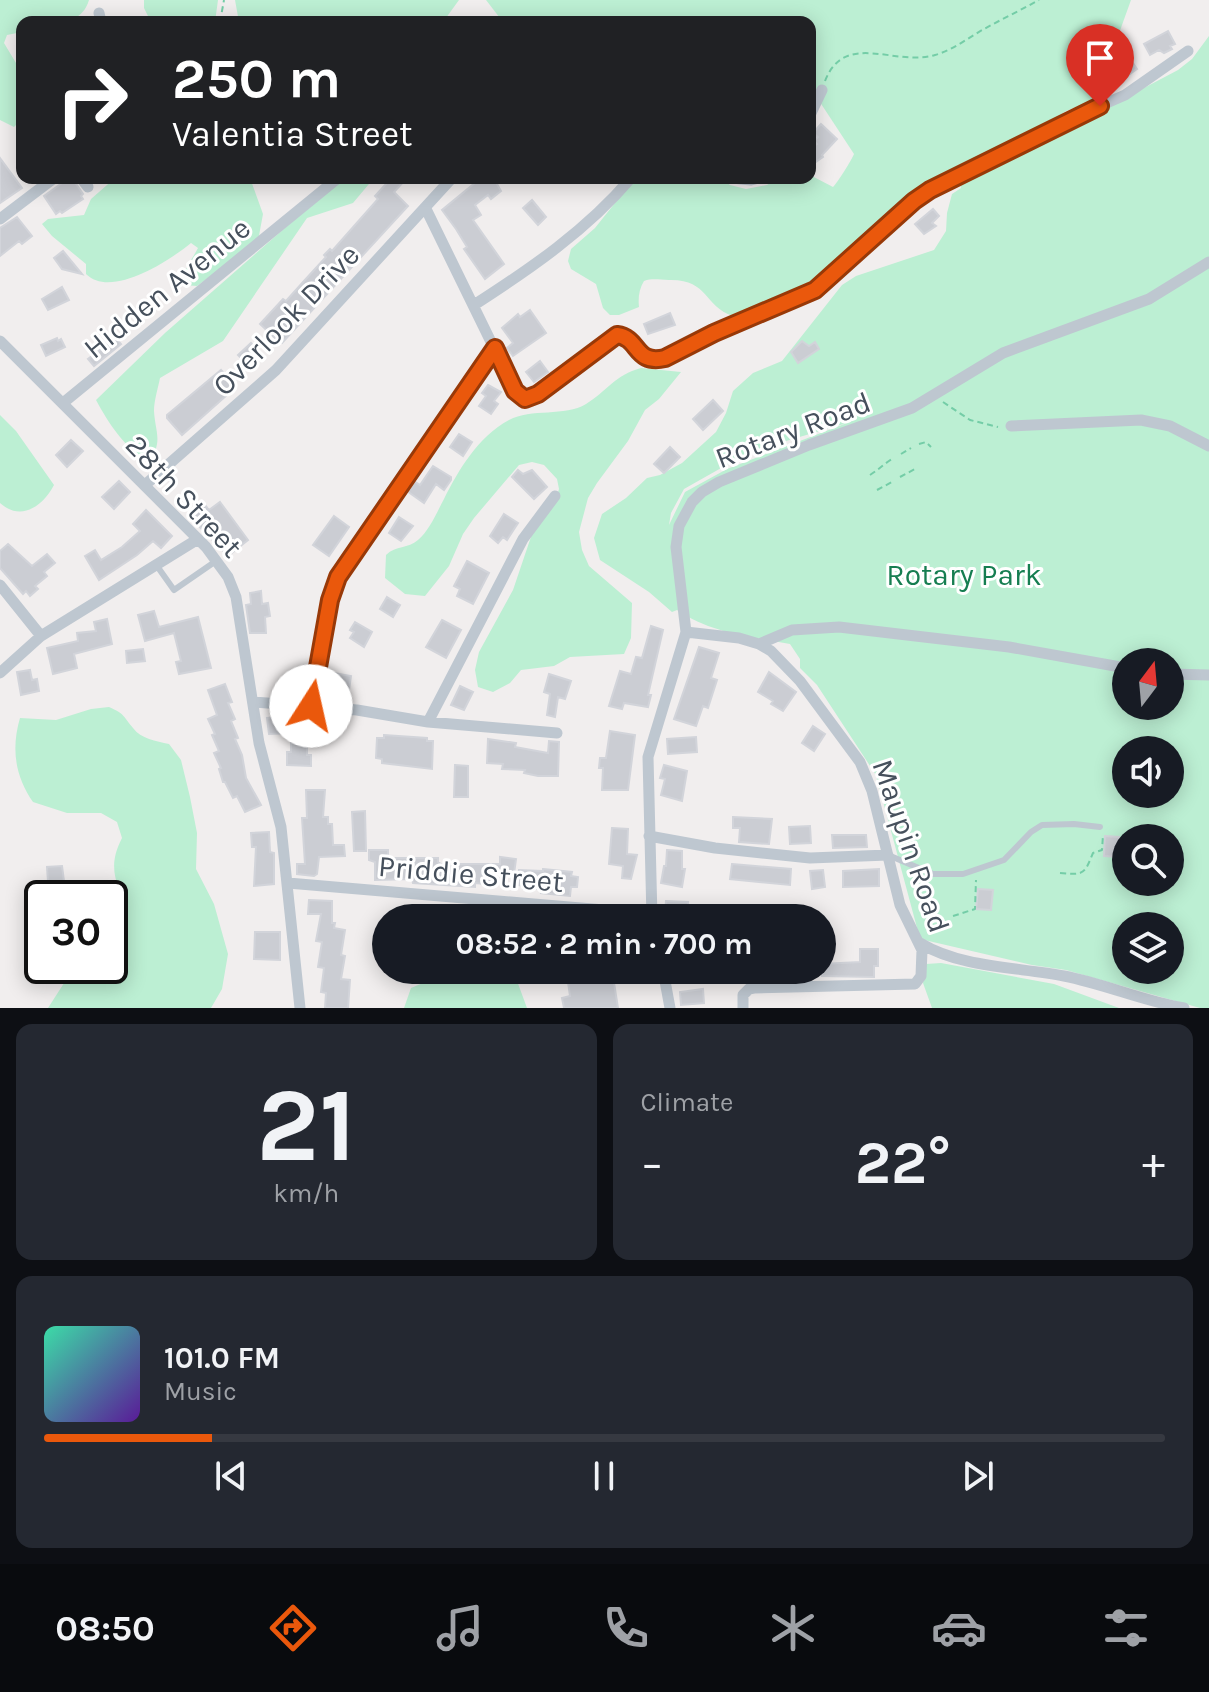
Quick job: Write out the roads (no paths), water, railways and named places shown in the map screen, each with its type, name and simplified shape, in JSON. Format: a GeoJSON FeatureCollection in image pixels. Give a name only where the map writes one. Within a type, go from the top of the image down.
{"type":"FeatureCollection","features":[{"type":"Feature","properties":{"kind":"street"},"geometry":{"type":"LineString","coordinates":[[426,209],[515,391],[525,399],[538,394],[617,335],[625,336],[644,357],[657,360],[807,295],[826,283],[860,249],[930,190],[1125,95],[1188,51]]}},
{"type":"Feature","properties":{"kind":"street"},"geometry":{"type":"LineString","coordinates":[[816,102],[822,90]]}},
{"type":"Feature","properties":{"kind":"street"},"geometry":{"type":"LineString","coordinates":[[0,219],[46,184]]}},
{"type":"Feature","properties":{"kind":"street","name":"Hidden Avenue"},"geometry":{"type":"LineString","coordinates":[[63,403],[331,184]]}},
{"type":"Feature","properties":{"kind":"street","name":"Overlook Drive"},"geometry":{"type":"LineString","coordinates":[[145,485],[276,370],[447,184]]}},
{"type":"Feature","properties":{"kind":"street"},"geometry":{"type":"LineString","coordinates":[[474,305],[550,253],[625,184]]}},
{"type":"Feature","properties":{"kind":"street","name":"Rotary Road"},"geometry":{"type":"LineString","coordinates":[[652,904],[649,751],[686,632],[677,537],[684,515],[702,492],[795,450],[905,411],[985,362],[1149,299],[1209,262]]}},
{"type":"Feature","properties":{"kind":"street","name":"28th Street"},"geometry":{"type":"LineString","coordinates":[[0,341],[198,539],[228,577],[236,597],[259,743],[281,827],[300,1008]]}},
{"type":"Feature","properties":{"kind":"street"},"geometry":{"type":"LineString","coordinates":[[311,706],[330,600],[338,577],[495,348]]}},
{"type":"Feature","properties":{"kind":"street"},"geometry":{"type":"LineString","coordinates":[[1011,426],[1141,420],[1170,426],[1209,446]]}},
{"type":"Feature","properties":{"kind":"street"},"geometry":{"type":"LineString","coordinates":[[428,722],[523,539],[555,496]]}},
{"type":"Feature","properties":{"kind":"street"},"geometry":{"type":"LineString","coordinates":[[0,673],[41,636],[198,539]]}},
{"type":"Feature","properties":{"kind":"street"},"geometry":{"type":"LineString","coordinates":[[0,585],[41,636]]}},
{"type":"Feature","properties":{"kind":"street"},"geometry":{"type":"LineString","coordinates":[[759,644],[792,630],[822,627],[1009,647],[1112,665]]}},
{"type":"Feature","properties":{"kind":"street","name":"Maupin Road"},"geometry":{"type":"LineString","coordinates":[[686,632],[739,638],[771,651],[800,681],[860,762],[872,791],[900,905],[920,943],[923,961],[919,982],[909,985],[754,988],[745,992],[743,1008]]}},
{"type":"Feature","properties":{"kind":"street"},"geometry":{"type":"LineString","coordinates":[[1184,674],[1209,675]]}},
{"type":"Feature","properties":{"kind":"street"},"geometry":{"type":"LineString","coordinates":[[253,702],[357,710],[428,722],[557,733]]}},
{"type":"Feature","properties":{"kind":"street"},"geometry":{"type":"LineString","coordinates":[[649,836],[723,849],[810,858],[888,855]]}},
{"type":"Feature","properties":{"kind":"street","name":"Priddie Street"},"geometry":{"type":"LineString","coordinates":[[288,883],[520,904]]}},
{"type":"Feature","properties":{"kind":"street"},"geometry":{"type":"LineString","coordinates":[[920,943],[953,956],[1086,981],[1184,1008]]}},
{"type":"Feature","properties":{"kind":"street"},"geometry":{"type":"LineString","coordinates":[[666,984],[670,1008]]}},
{"type":"Feature","properties":{"kind":"lane"},"geometry":{"type":"LineString","coordinates":[[157,566],[174,590],[217,560]]}},
{"type":"Feature","properties":{"kind":"lane"},"geometry":{"type":"LineString","coordinates":[[888,855],[933,874],[963,874],[1004,860],[1042,825],[1100,827]]}},
{"type":"Feature","properties":{"kind":"park label","name":"Rotary Park"},"geometry":{"type":"Point","coordinates":[964,575]}}]}
